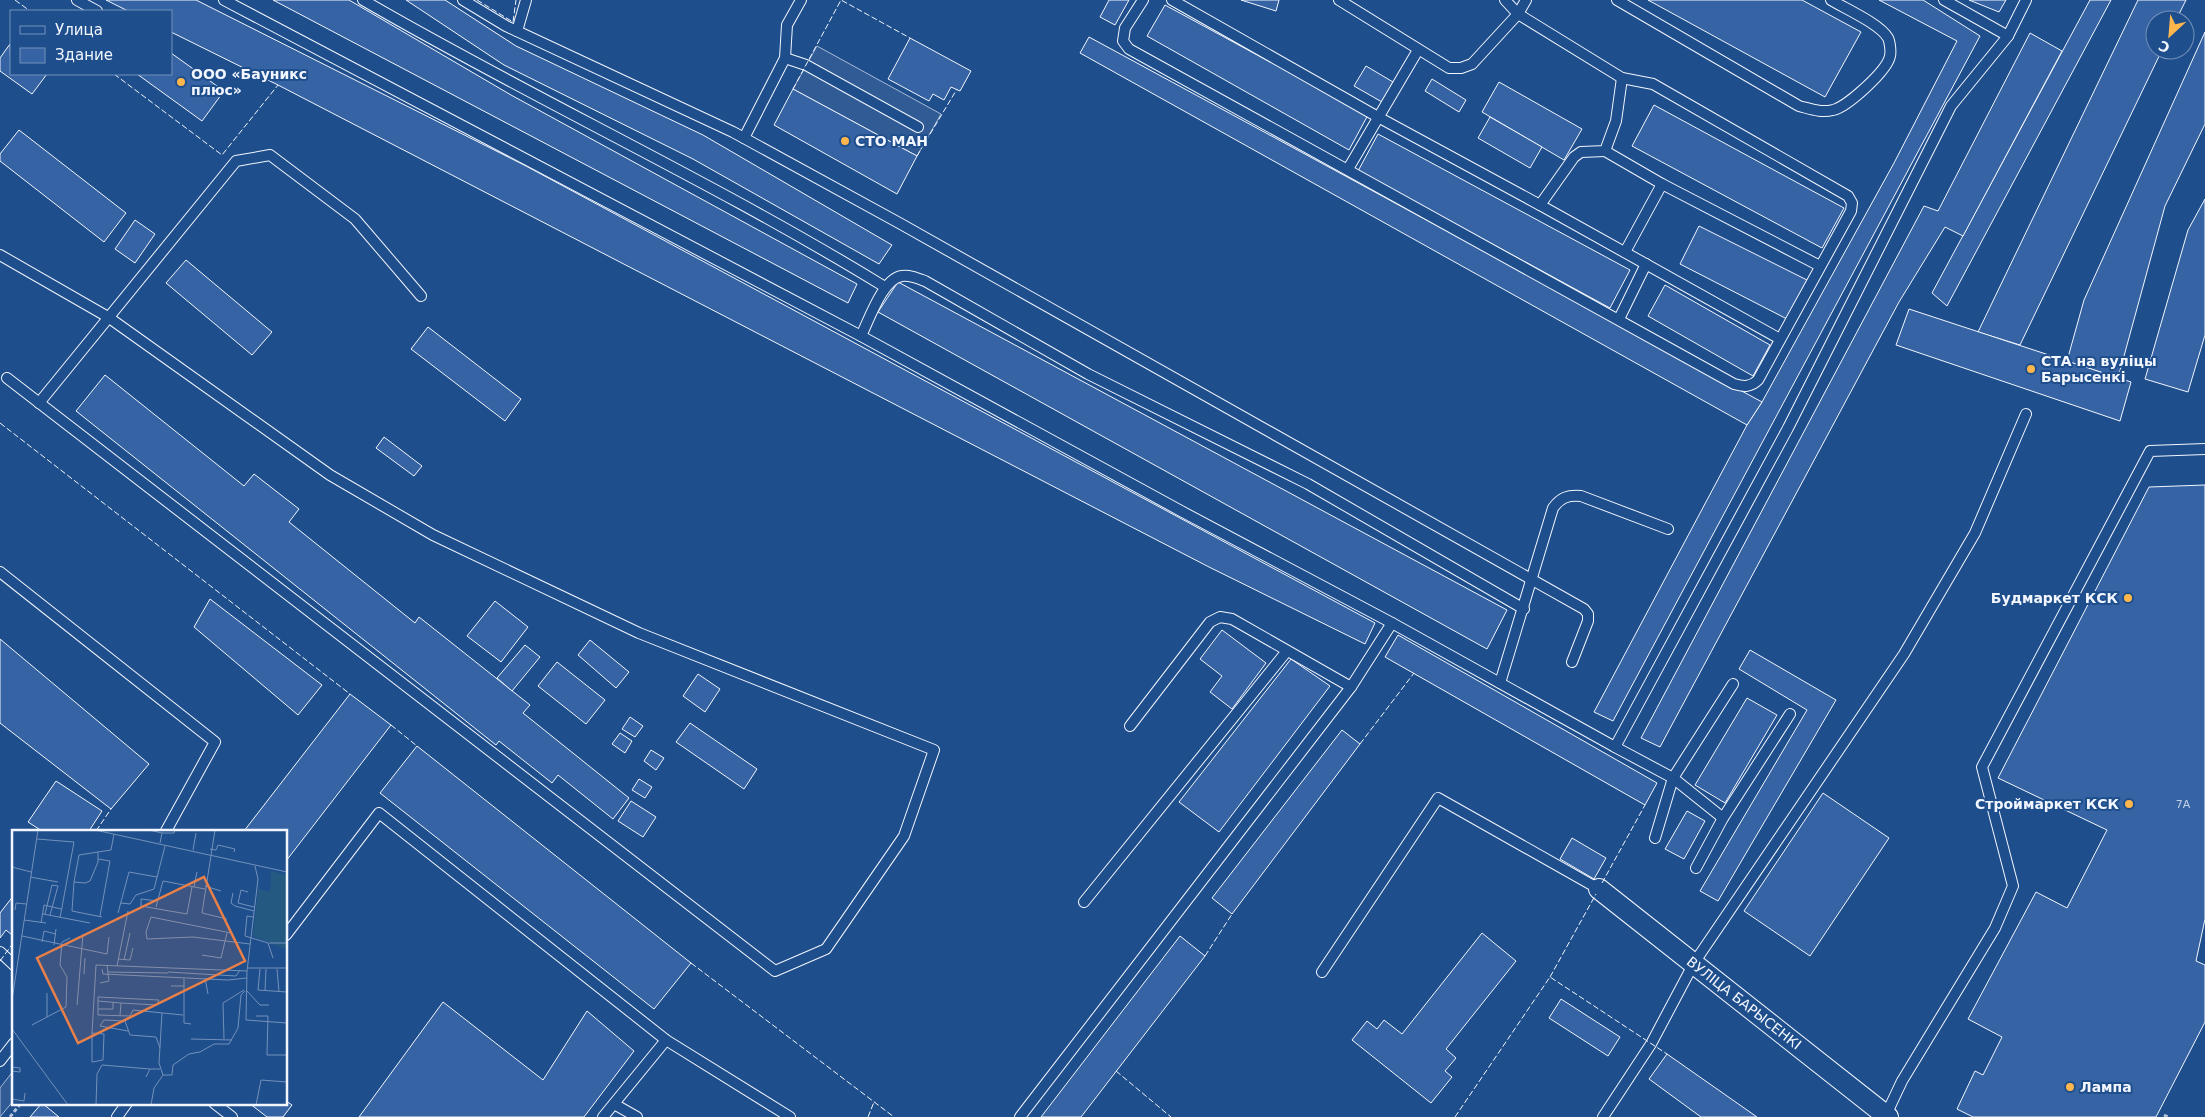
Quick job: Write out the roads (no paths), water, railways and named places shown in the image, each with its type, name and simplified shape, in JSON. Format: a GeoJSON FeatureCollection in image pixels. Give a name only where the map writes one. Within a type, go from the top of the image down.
{"type":"FeatureCollection","features":[{"type":"Feature","properties":{"kind":"street","name":"ВУЛІЦА БАРЫСЕНКІ"},"geometry":{"type":"LineString","coordinates":[[1599,889],[1886,1116]]}},
{"type":"Feature","properties":{"kind":"lane"},"geometry":{"type":"LineString","coordinates":[[77,0],[94,10]]}},
{"type":"Feature","properties":{"kind":"lane"},"geometry":{"type":"LineString","coordinates":[[224,0],[861,336],[1181,511],[1392,623],[1673,778],[1723,818]]}},
{"type":"Feature","properties":{"kind":"lane"},"geometry":{"type":"LineString","coordinates":[[363,0],[535,96],[818,245],[885,287]]}},
{"type":"Feature","properties":{"kind":"lane"},"geometry":{"type":"LineString","coordinates":[[463,0],[517,31],[744,138],[901,224],[1584,609],[1588,614],[1588,621],[1572,662]]}},
{"type":"Feature","properties":{"kind":"lane"},"geometry":{"type":"LineString","coordinates":[[517,31],[526,0]]}},
{"type":"Feature","properties":{"kind":"lane"},"geometry":{"type":"LineString","coordinates":[[744,138],[785,58],[787,26],[801,0]]}},
{"type":"Feature","properties":{"kind":"lane"},"geometry":{"type":"LineString","coordinates":[[1143,0],[1125,28],[1123,41],[1129,50],[1348,169],[1734,384],[1744,387],[1753,384],[1758,380],[1850,211],[1852,204],[1848,196],[1653,84],[1622,78],[1518,14],[1504,0]]}},
{"type":"Feature","properties":{"kind":"lane"},"geometry":{"type":"LineString","coordinates":[[1172,0],[1378,117],[1625,252],[1780,340]]}},
{"type":"Feature","properties":{"kind":"lane"},"geometry":{"type":"LineString","coordinates":[[1339,0],[1449,68],[1461,68],[1472,64],[1518,14],[1526,0]]}},
{"type":"Feature","properties":{"kind":"lane"},"geometry":{"type":"LineString","coordinates":[[1617,0],[1799,106],[1819,112],[1843,106],[1885,68],[1891,56],[1889,40],[1883,31],[1831,0]]}},
{"type":"Feature","properties":{"kind":"lane"},"geometry":{"type":"LineString","coordinates":[[1944,0],[2008,36]]}},
{"type":"Feature","properties":{"kind":"lane"},"geometry":{"type":"LineString","coordinates":[[1615,747],[1788,428],[1951,106],[2008,36],[2026,0]]}},
{"type":"Feature","properties":{"kind":"lane"},"geometry":{"type":"LineString","coordinates":[[1348,169],[1418,50]]}},
{"type":"Feature","properties":{"kind":"lane"},"geometry":{"type":"LineString","coordinates":[[785,58],[806,65],[918,127]]}},
{"type":"Feature","properties":{"kind":"lane"},"geometry":{"type":"LineString","coordinates":[[1605,152],[1616,121],[1622,78]]}},
{"type":"Feature","properties":{"kind":"lane"},"geometry":{"type":"LineString","coordinates":[[1540,205],[1574,157],[1580,152],[1605,152],[1662,184],[1820,266]]}},
{"type":"Feature","properties":{"kind":"lane"},"geometry":{"type":"LineString","coordinates":[[39,403],[236,161],[270,155],[356,219],[421,296]]}},
{"type":"Feature","properties":{"kind":"lane"},"geometry":{"type":"LineString","coordinates":[[1625,252],[1662,184]]}},
{"type":"Feature","properties":{"kind":"lane"},"geometry":{"type":"LineString","coordinates":[[0,254],[108,316],[330,475],[432,534],[640,633],[934,750],[904,836],[826,949],[775,971],[7,378]]}},
{"type":"Feature","properties":{"kind":"lane"},"geometry":{"type":"LineString","coordinates":[[1619,319],[1646,264]]}},
{"type":"Feature","properties":{"kind":"lane"},"geometry":{"type":"LineString","coordinates":[[861,336],[885,287],[894,278],[911,276],[925,281],[1088,374],[1308,484],[1524,609]]}},
{"type":"Feature","properties":{"kind":"lane"},"geometry":{"type":"LineString","coordinates":[[1604,1117],[1651,1044],[1694,963],[1904,654],[1975,533],[2026,414]]}},
{"type":"Feature","properties":{"kind":"lane"},"geometry":{"type":"LineString","coordinates":[[1886,1116],[1902,1081],[1995,928],[2013,886],[1982,767],[2150,451],[2205,449]]}},
{"type":"Feature","properties":{"kind":"lane"},"geometry":{"type":"LineString","coordinates":[[1500,683],[1554,508],[1559,500],[1569,495],[1581,496],[1668,528]]}},
{"type":"Feature","properties":{"kind":"lane"},"geometry":{"type":"LineString","coordinates":[[0,572],[214,742],[167,830]]}},
{"type":"Feature","properties":{"kind":"lane"},"geometry":{"type":"LineString","coordinates":[[1130,726],[1210,622],[1220,617],[1232,619],[1352,687]]}},
{"type":"Feature","properties":{"kind":"lane"},"geometry":{"type":"LineString","coordinates":[[1020,1117],[1352,687],[1392,623]]}},
{"type":"Feature","properties":{"kind":"lane"},"geometry":{"type":"LineString","coordinates":[[1084,902],[1287,650]]}},
{"type":"Feature","properties":{"kind":"lane"},"geometry":{"type":"LineString","coordinates":[[1655,838],[1673,778],[1732,684]]}},
{"type":"Feature","properties":{"kind":"lane"},"geometry":{"type":"LineString","coordinates":[[1696,868],[1723,818],[1790,714]]}},
{"type":"Feature","properties":{"kind":"lane"},"geometry":{"type":"LineString","coordinates":[[1322,972],[1438,798],[1599,889]]}},
{"type":"Feature","properties":{"kind":"lane"},"geometry":{"type":"LineString","coordinates":[[288,932],[379,813],[666,1040],[790,1117]]}},
{"type":"Feature","properties":{"kind":"lane"},"geometry":{"type":"LineString","coordinates":[[0,952],[12,963]]}},
{"type":"Feature","properties":{"kind":"lane"},"geometry":{"type":"LineString","coordinates":[[603,1117],[666,1040]]}},
{"type":"Feature","properties":{"kind":"lane"},"geometry":{"type":"LineString","coordinates":[[0,1061],[12,1046]]}},
{"type":"Feature","properties":{"kind":"lane"},"geometry":{"type":"LineString","coordinates":[[117,1117],[126,1104]]}},
{"type":"Feature","properties":{"kind":"lane"},"geometry":{"type":"LineString","coordinates":[[215,1104],[232,1117]]}},
{"type":"Feature","properties":{"kind":"lane"},"geometry":{"type":"LineString","coordinates":[[614,1104],[637,1117]]}},
{"type":"Feature","properties":{"kind":"place","name":"ООО «Бауникс плюс»"},"geometry":{"type":"Point","coordinates":[181,82]}},
{"type":"Feature","properties":{"kind":"place","name":"СТО МАН"},"geometry":{"type":"Point","coordinates":[845,141]}},
{"type":"Feature","properties":{"kind":"place","name":"СТА на вуліцы Барысенкі"},"geometry":{"type":"Point","coordinates":[2031,369]}},
{"type":"Feature","properties":{"kind":"place","name":"Будмаркет КСК"},"geometry":{"type":"Point","coordinates":[2128,598]}},
{"type":"Feature","properties":{"kind":"place","name":"Строймаркет КСК"},"geometry":{"type":"Point","coordinates":[2129,804]}},
{"type":"Feature","properties":{"kind":"place","name":"Лампа"},"geometry":{"type":"Point","coordinates":[2070,1087]}}]}
